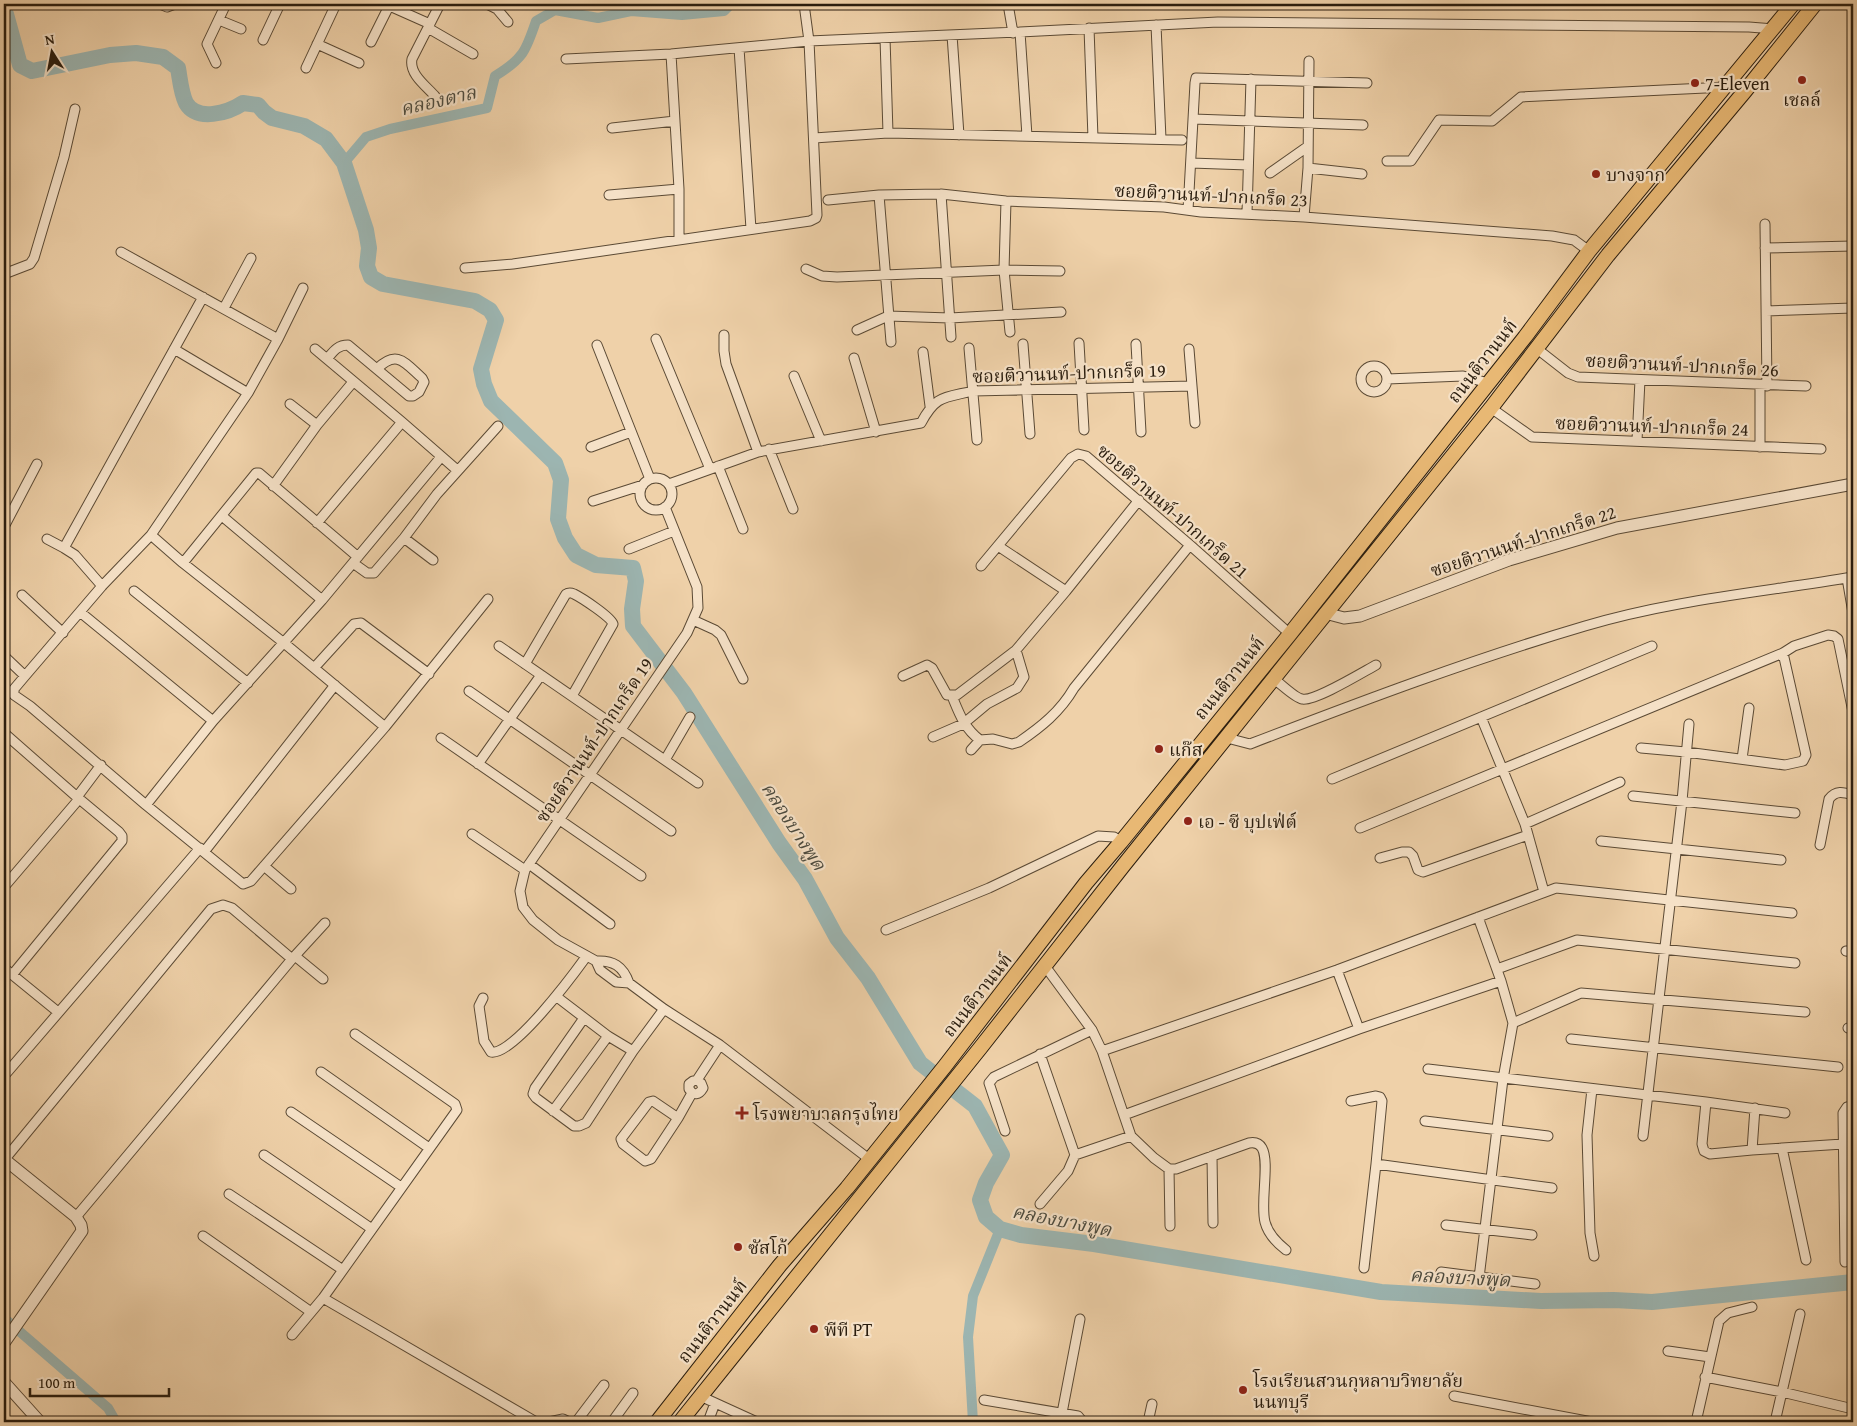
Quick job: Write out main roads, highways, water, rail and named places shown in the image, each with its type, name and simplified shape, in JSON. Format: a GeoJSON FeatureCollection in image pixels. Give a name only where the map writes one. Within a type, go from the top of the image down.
{"type":"FeatureCollection","features":[{"type":"Feature","properties":{"kind":"main road","name":"ถนนติวานนท์"},"geometry":{"type":"LineString","coordinates":[[657,1422],[780,1265],[816,1222],[834,1204],[945,1066],[1086,884],[1290,634],[1558,294],[1589,251],[1794,4]]}},
{"type":"Feature","properties":{"kind":"main road","name":"ถนนติวานนท์"},"geometry":{"type":"LineString","coordinates":[[680,1422],[1325,613],[1491,408],[1608,255],[1815,4]]}},
{"type":"Feature","properties":{"kind":"main road"},"geometry":{"type":"LineString","coordinates":[[1313,604],[1325,613]]}},
{"type":"Feature","properties":{"kind":"waterway","name":"คลองตาล"},"geometry":{"type":"LineString","coordinates":[[344,163],[366,137],[390,129],[487,108],[495,76],[518,59],[526,47],[536,21],[555,10],[598,18],[631,11],[682,15],[724,11],[731,4]]}},
{"type":"Feature","properties":{"kind":"waterway","name":"คลองบางพูด"},"geometry":{"type":"LineString","coordinates":[[4,14],[6,14],[20,65],[32,71],[110,55],[136,53],[163,57],[178,68],[186,103],[191,109],[205,114],[213,114],[229,110],[243,103],[258,105],[272,118],[304,126],[326,139],[344,163],[366,230],[369,248],[367,266],[371,277],[383,284],[475,301],[490,310],[496,320],[481,369],[484,384],[491,401],[555,463],[561,480],[558,519],[565,538],[576,555],[596,565],[633,568],[636,581],[632,609],[633,626],[684,693],[779,843],[805,879],[837,938],[868,978],[920,1063],[975,1106],[1002,1155],[986,1183],[980,1200],[986,1217],[1000,1229],[1021,1235],[1094,1244],[1381,1292],[1541,1301],[1614,1300],[1652,1302],[1853,1282]]}},
{"type":"Feature","properties":{"kind":"waterway"},"geometry":{"type":"LineString","coordinates":[[973,1422],[968,1337],[973,1296],[1000,1229]]}},
{"type":"Feature","properties":{"kind":"waterway"},"geometry":{"type":"LineString","coordinates":[[4,1318],[108,1408],[116,1422]]}},
{"type":"Feature","properties":{"kind":"place","name":"เชลล์"},"geometry":{"type":"Point","coordinates":[1802,80]}},
{"type":"Feature","properties":{"kind":"place","name":"7-Eleven"},"geometry":{"type":"Point","coordinates":[1695,83]}},
{"type":"Feature","properties":{"kind":"place","name":"บางจาก"},"geometry":{"type":"Point","coordinates":[1596,174]}},
{"type":"Feature","properties":{"kind":"place","name":"แก๊ส"},"geometry":{"type":"Point","coordinates":[1159,749]}},
{"type":"Feature","properties":{"kind":"place","name":"เอ - ซี บุปเฟ่ต์"},"geometry":{"type":"Point","coordinates":[1188,821]}},
{"type":"Feature","properties":{"kind":"place","name":"โรงพยาบาลกรุงไทย"},"geometry":{"type":"Point","coordinates":[742,1113]}},
{"type":"Feature","properties":{"kind":"place","name":"ซัสโก้"},"geometry":{"type":"Point","coordinates":[738,1247]}},
{"type":"Feature","properties":{"kind":"place","name":"พีที PT"},"geometry":{"type":"Point","coordinates":[814,1329]}},
{"type":"Feature","properties":{"kind":"place","name":"โรงเรียนสวนกุหลาบวิทยาลัย นนทบุรี"},"geometry":{"type":"Point","coordinates":[1243,1390]}}]}
